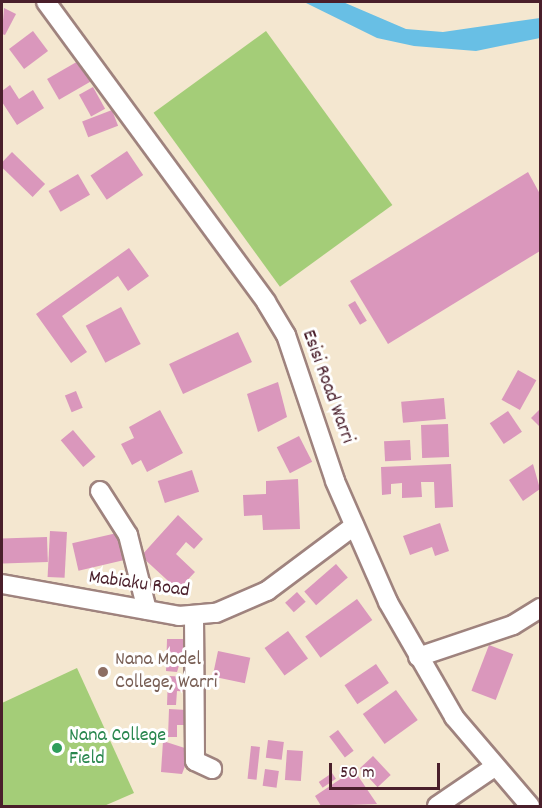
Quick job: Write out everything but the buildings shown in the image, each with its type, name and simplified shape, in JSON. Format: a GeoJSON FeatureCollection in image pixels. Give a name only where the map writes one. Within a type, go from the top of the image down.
{"type":"FeatureCollection","features":[{"type":"Feature","properties":{"kind":"street","name":"Esisi Road Warri"},"geometry":{"type":"LineString","coordinates":[[46,2],[276,318],[354,526],[418,657],[493,768],[530,807]]}},
{"type":"Feature","properties":{"kind":"street"},"geometry":{"type":"LineString","coordinates":[[100,491],[128,535],[147,610]]}},
{"type":"Feature","properties":{"kind":"street","name":"Mabiaku Road"},"geometry":{"type":"LineString","coordinates":[[2,585],[194,616],[231,608],[267,591],[354,526]]}},
{"type":"Feature","properties":{"kind":"street"},"geometry":{"type":"LineString","coordinates":[[418,657],[513,626],[540,608]]}},
{"type":"Feature","properties":{"kind":"street"},"geometry":{"type":"LineString","coordinates":[[194,616],[195,761],[212,769]]}},
{"type":"Feature","properties":{"kind":"street"},"geometry":{"type":"LineString","coordinates":[[437,807],[493,768]]}},
{"type":"Feature","properties":{"kind":"green space"},"geometry":{"type":"Polygon","coordinates":[[[266,31],[392,205],[280,287],[154,113],[266,31]]]}},
{"type":"Feature","properties":{"kind":"green space","name":"Nana College Field"},"geometry":{"type":"Polygon","coordinates":[[[77,668],[134,793],[104,806],[2,806],[2,703],[77,668]]]}},
{"type":"Feature","properties":{"kind":"water"},"geometry":{"type":"Polygon","coordinates":[[[304,2],[343,2],[406,29],[443,32],[540,18],[540,38],[476,51],[414,46],[377,38],[304,2]]]}},
{"type":"Feature","properties":{"kind":"place","name":"Nana Model College, Warri"},"geometry":{"type":"Point","coordinates":[103,672]}},
{"type":"Feature","properties":{"kind":"place","name":"Nana College Field"},"geometry":{"type":"Point","coordinates":[57,748]}}]}
